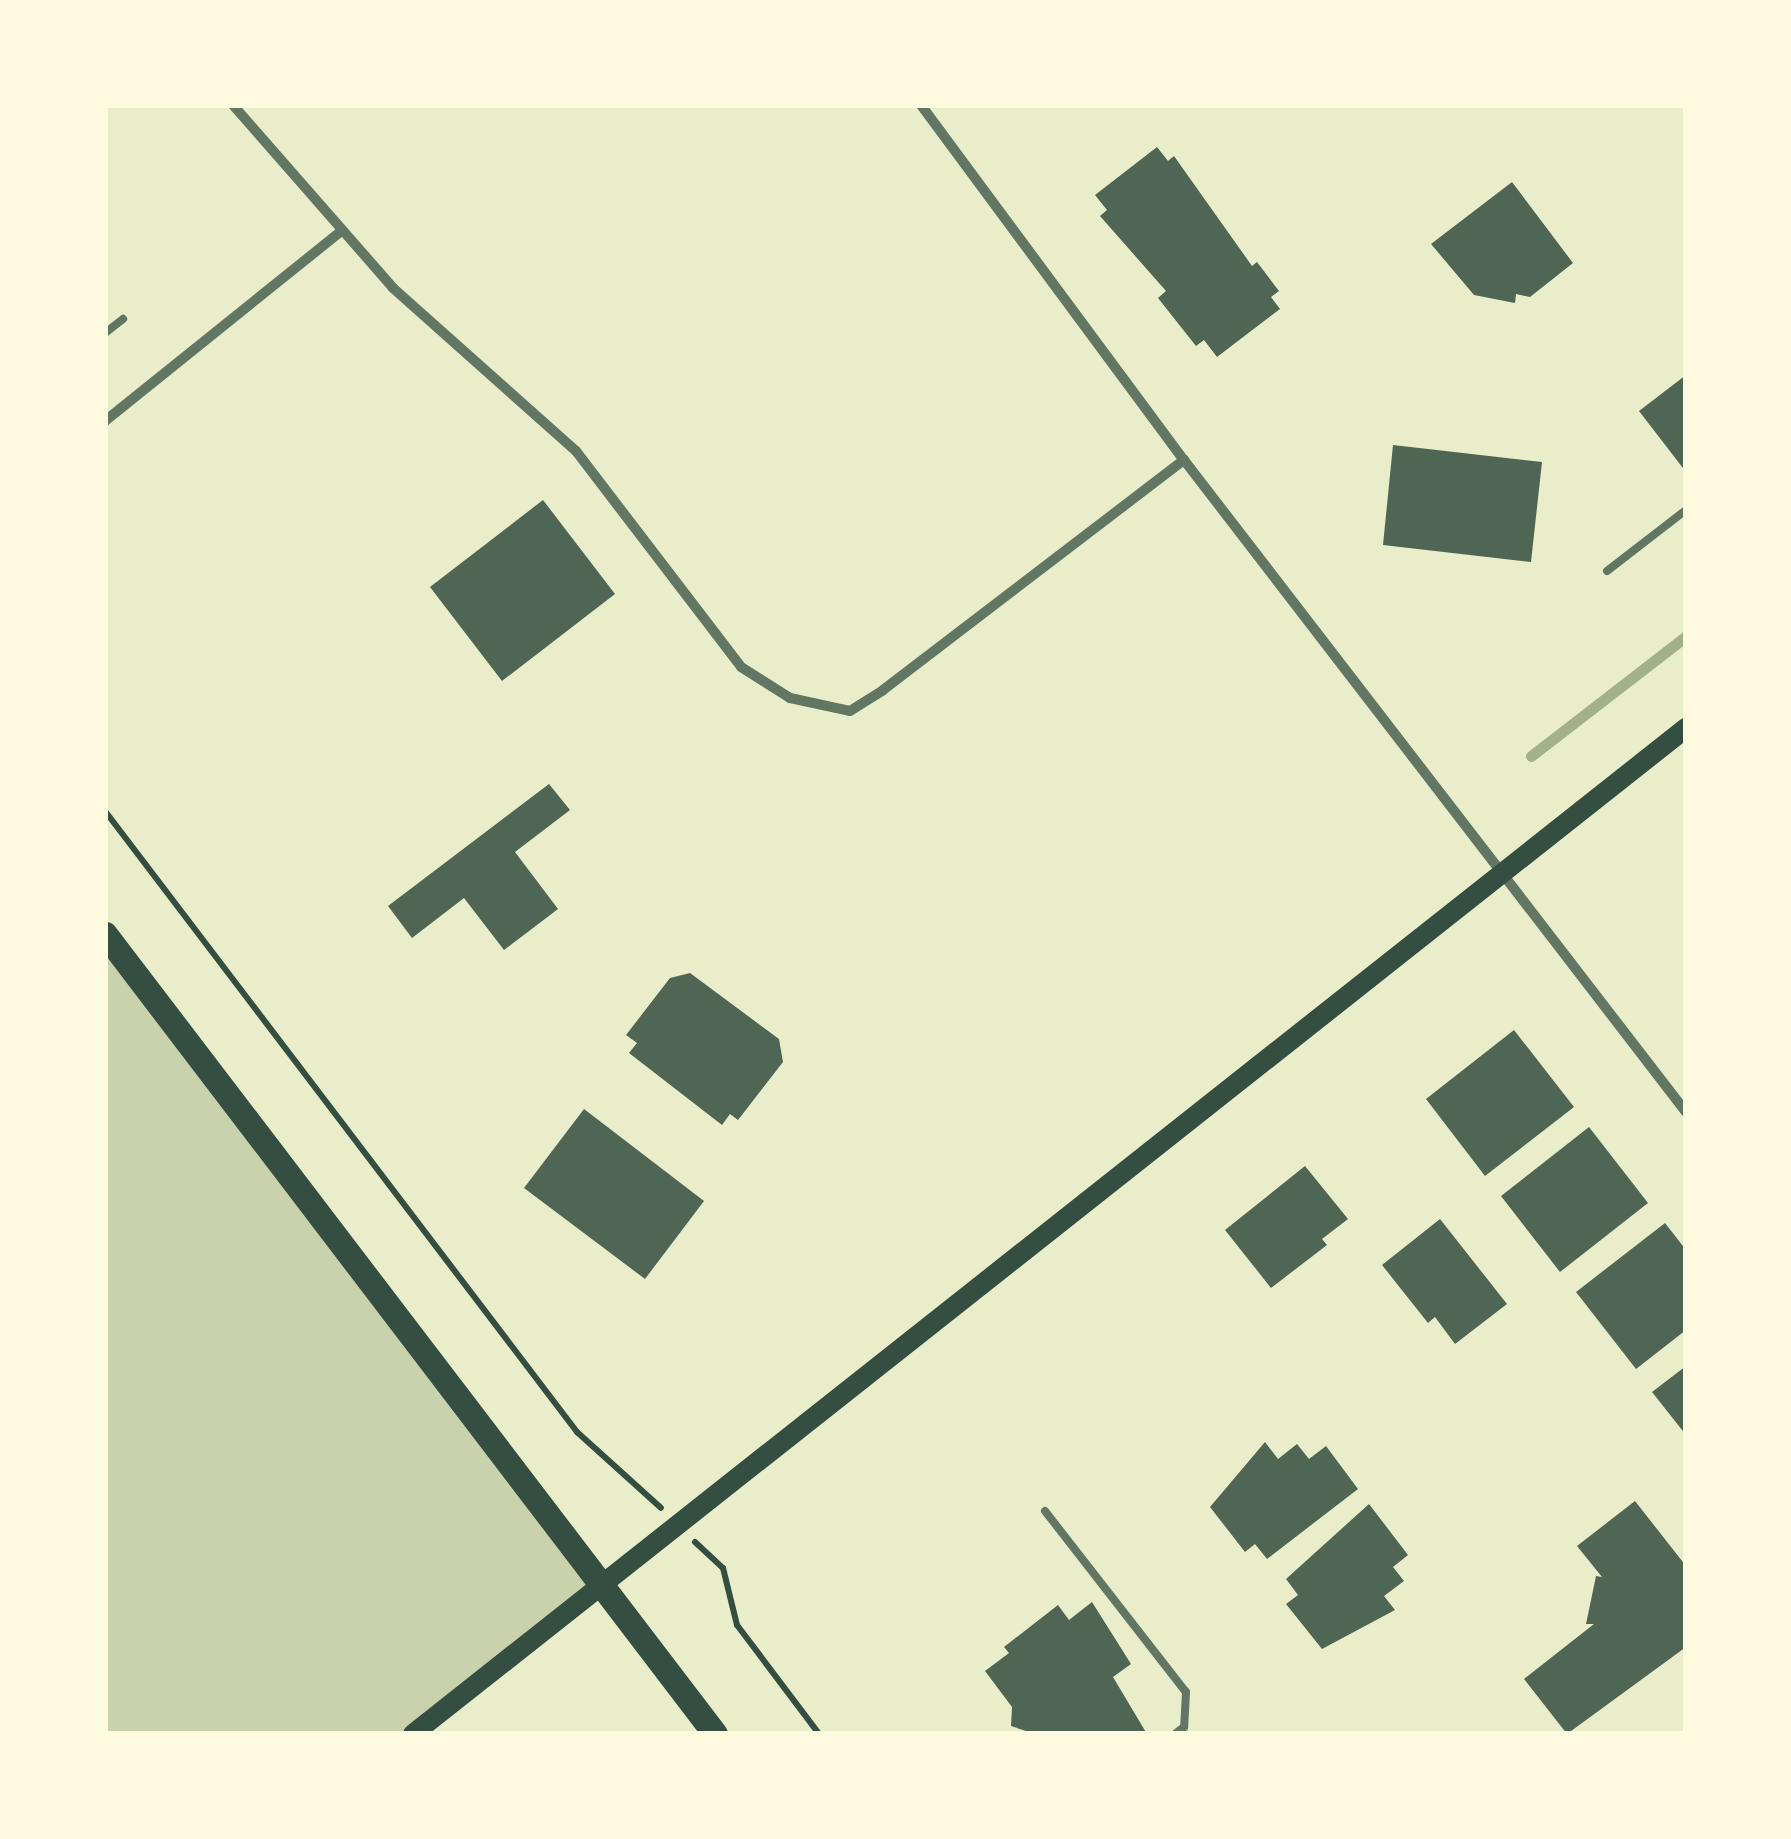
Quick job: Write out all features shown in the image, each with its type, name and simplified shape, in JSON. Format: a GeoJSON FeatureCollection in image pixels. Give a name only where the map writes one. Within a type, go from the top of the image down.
{"type":"FeatureCollection","features":[{"type":"Feature","properties":{"kind":"main road"},"geometry":{"type":"LineString","coordinates":[[413,1734],[1104,1193],[1502,871],[1686,728]]}},
{"type":"Feature","properties":{"kind":"main road"},"geometry":{"type":"LineString","coordinates":[[105,934],[714,1734]]}},
{"type":"Feature","properties":{"kind":"street"},"geometry":{"type":"LineString","coordinates":[[234,105],[393,288],[576,452],[742,668],[790,698],[850,710],[884,690],[1184,460]]}},
{"type":"Feature","properties":{"kind":"street"},"geometry":{"type":"LineString","coordinates":[[921,105],[1184,460],[1686,1112]]}},
{"type":"Feature","properties":{"kind":"street"},"geometry":{"type":"LineString","coordinates":[[105,420],[341,232]]}},
{"type":"Feature","properties":{"kind":"lane"},"geometry":{"type":"LineString","coordinates":[[105,333],[123,319]]}},
{"type":"Feature","properties":{"kind":"lane"},"geometry":{"type":"LineString","coordinates":[[1607,571],[1686,510]]}},
{"type":"Feature","properties":{"kind":"lane"},"geometry":{"type":"LineString","coordinates":[[1045,1511],[1186,1692],[1184,1727],[1176,1734]]}},
{"type":"Feature","properties":{"kind":"path"},"geometry":{"type":"LineString","coordinates":[[105,811],[577,1432],[613,1458]]}},
{"type":"Feature","properties":{"kind":"path"},"geometry":{"type":"LineString","coordinates":[[723,1568],[737,1625],[819,1734]]}},
{"type":"Feature","properties":{"kind":"green space"},"geometry":{"type":"Polygon","coordinates":[[[105,934],[601,1585],[408,1734],[105,1734],[105,934]]]}},
{"type":"Feature","properties":{"kind":"building"},"geometry":{"type":"Polygon","coordinates":[[[1157,147],[1168,161],[1174,156],[1252,266],[1257,262],[1279,291],[1271,297],[1280,309],[1217,357],[1204,340],[1196,346],[1158,298],[1166,291],[1100,216],[1107,210],[1095,195],[1157,147]]]}},
{"type":"Feature","properties":{"kind":"building"},"geometry":{"type":"Polygon","coordinates":[[[1512,182],[1573,263],[1530,297],[1516,294],[1515,303],[1474,295],[1431,244],[1512,182]]]}},
{"type":"Feature","properties":{"kind":"building"},"geometry":{"type":"Polygon","coordinates":[[[1686,375],[1686,472],[1639,411],[1686,375]]]}},
{"type":"Feature","properties":{"kind":"building"},"geometry":{"type":"Polygon","coordinates":[[[1393,445],[1542,462],[1531,562],[1383,545],[1393,445]]]}},
{"type":"Feature","properties":{"kind":"building"},"geometry":{"type":"Polygon","coordinates":[[[543,500],[615,594],[502,681],[430,587],[543,500]]]}},
{"type":"Feature","properties":{"kind":"building"},"geometry":{"type":"Polygon","coordinates":[[[549,784],[570,810],[515,852],[558,909],[504,950],[464,898],[412,938],[388,906],[549,784]]]}},
{"type":"Feature","properties":{"kind":"building"},"geometry":{"type":"Polygon","coordinates":[[[690,973],[779,1039],[783,1062],[738,1120],[730,1114],[722,1125],[629,1053],[637,1043],[626,1035],[670,978],[690,973]]]}},
{"type":"Feature","properties":{"kind":"building"},"geometry":{"type":"Polygon","coordinates":[[[1514,1030],[1574,1107],[1485,1176],[1426,1099],[1514,1030]]]}},
{"type":"Feature","properties":{"kind":"building"},"geometry":{"type":"Polygon","coordinates":[[[584,1109],[704,1201],[645,1279],[524,1188],[584,1109]]]}},
{"type":"Feature","properties":{"kind":"building"},"geometry":{"type":"Polygon","coordinates":[[[1589,1127],[1648,1203],[1560,1272],[1501,1196],[1589,1127]]]}},
{"type":"Feature","properties":{"kind":"building"},"geometry":{"type":"Polygon","coordinates":[[[1305,1166],[1348,1219],[1322,1239],[1327,1245],[1271,1288],[1225,1230],[1305,1166]]]}},
{"type":"Feature","properties":{"kind":"building"},"geometry":{"type":"Polygon","coordinates":[[[1440,1219],[1507,1304],[1455,1344],[1435,1317],[1428,1323],[1382,1265],[1440,1219]]]}},
{"type":"Feature","properties":{"kind":"building"},"geometry":{"type":"Polygon","coordinates":[[[1665,1223],[1686,1250],[1686,1330],[1636,1369],[1576,1292],[1665,1223]]]}},
{"type":"Feature","properties":{"kind":"building"},"geometry":{"type":"Polygon","coordinates":[[[1686,1366],[1686,1435],[1652,1392],[1686,1366]]]}},
{"type":"Feature","properties":{"kind":"building"},"geometry":{"type":"Polygon","coordinates":[[[1265,1442],[1278,1459],[1297,1444],[1309,1459],[1326,1446],[1358,1489],[1267,1559],[1255,1544],[1245,1552],[1210,1507],[1265,1442]]]}},
{"type":"Feature","properties":{"kind":"building"},"geometry":{"type":"Polygon","coordinates":[[[1635,1501],[1686,1566],[1686,1647],[1567,1734],[1524,1679],[1594,1624],[1586,1624],[1596,1576],[1602,1577],[1577,1546],[1635,1501]]]}},
{"type":"Feature","properties":{"kind":"building"},"geometry":{"type":"Polygon","coordinates":[[[1369,1504],[1408,1555],[1393,1567],[1404,1581],[1384,1596],[1395,1610],[1322,1649],[1286,1604],[1298,1595],[1286,1579],[1369,1504]]]}},
{"type":"Feature","properties":{"kind":"building"},"geometry":{"type":"Polygon","coordinates":[[[1092,1602],[1131,1664],[1113,1677],[1147,1734],[1035,1734],[1011,1726],[1012,1707],[985,1671],[1009,1653],[1004,1647],[1058,1605],[1069,1620],[1092,1602]]]}},
{"type":"Feature","properties":{"kind":"waterway"},"geometry":{"type":"LineString","coordinates":[[1531,756],[1686,636]]}}]}
